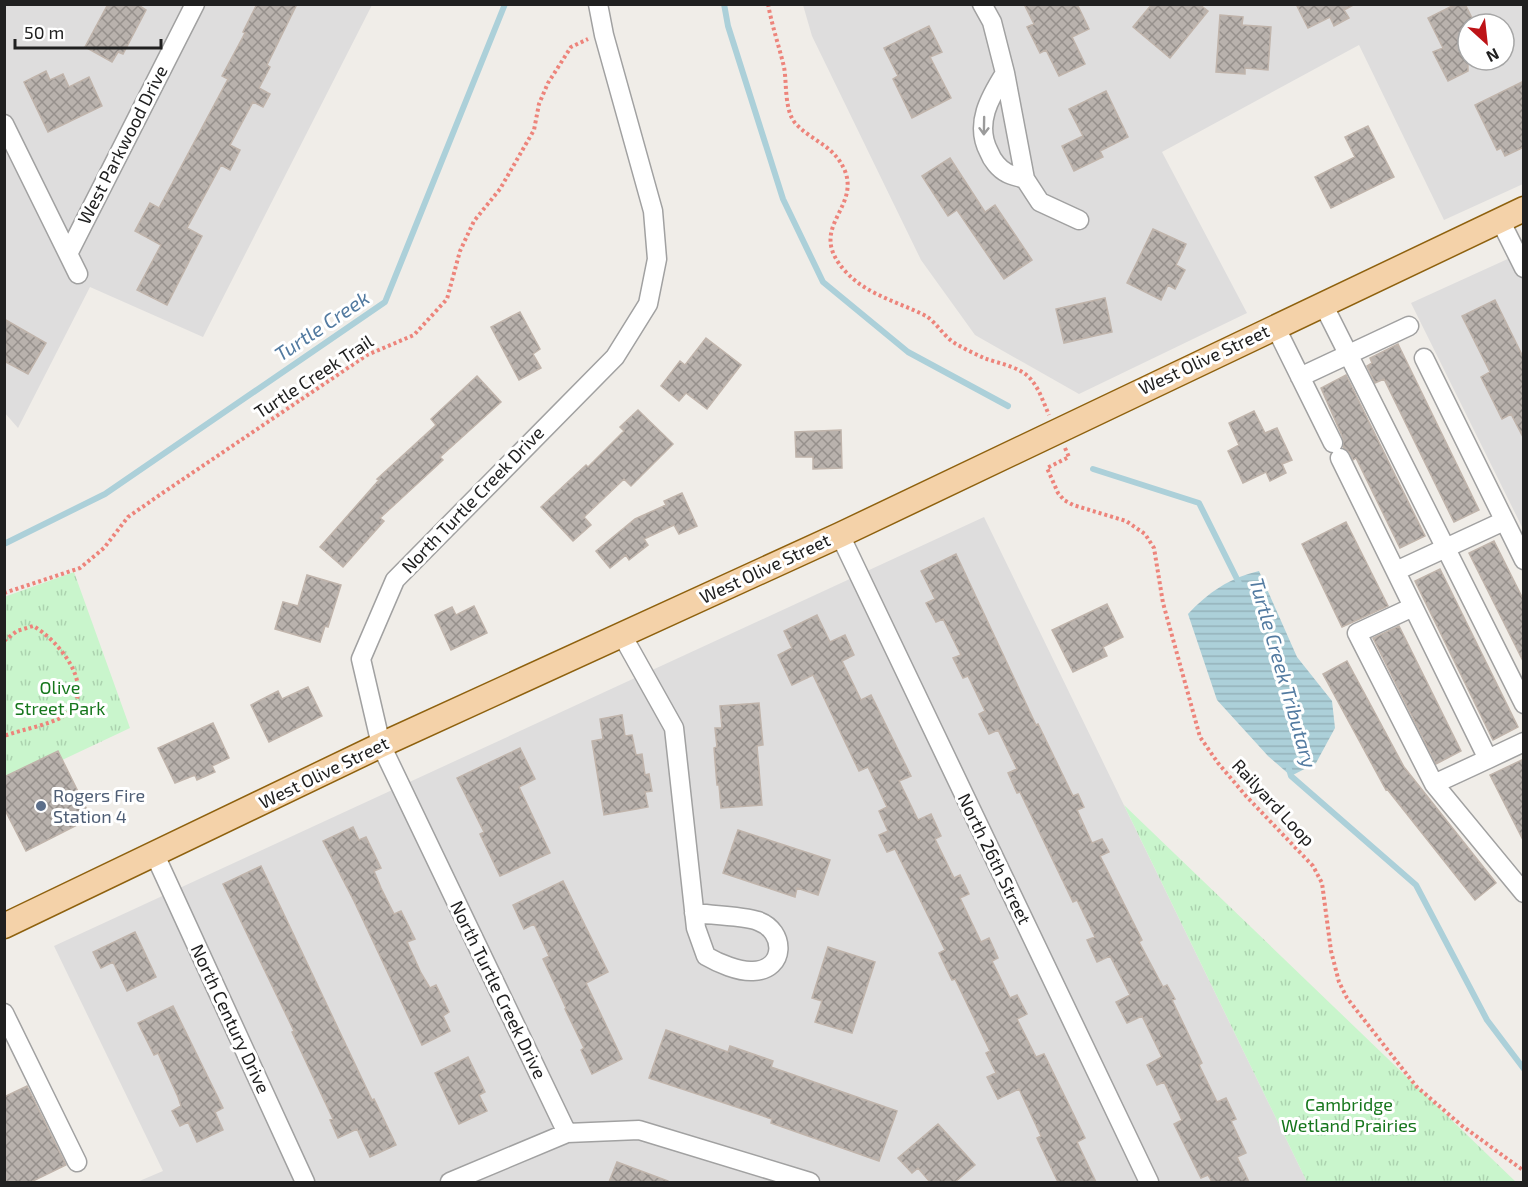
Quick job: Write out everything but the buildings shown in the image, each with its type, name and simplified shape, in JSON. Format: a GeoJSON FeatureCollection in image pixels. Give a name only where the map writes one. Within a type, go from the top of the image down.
{"type":"FeatureCollection","features":[{"type":"Feature","properties":{"kind":"main road","name":"West Olive Street"},"geometry":{"type":"LineString","coordinates":[[4,926],[381,745],[840,535],[1524,209]]}},
{"type":"Feature","properties":{"kind":"street","name":"West Parkwood Drive"},"geometry":{"type":"LineString","coordinates":[[68,254],[195,4]]}},
{"type":"Feature","properties":{"kind":"street","name":"North Turtle Creek Drive"},"geometry":{"type":"LineString","coordinates":[[567,1133],[381,745],[361,659],[395,580],[615,357],[648,304],[657,259],[653,211],[604,35],[598,4]]}},
{"type":"Feature","properties":{"kind":"street"},"geometry":{"type":"LineString","coordinates":[[982,4],[992,22],[1005,73],[1025,179],[1040,202],[1079,220]]}},
{"type":"Feature","properties":{"kind":"street"},"geometry":{"type":"LineString","coordinates":[[1005,73],[989,98],[982,121],[984,144],[993,160],[1006,173],[1025,179]]}},
{"type":"Feature","properties":{"kind":"street"},"geometry":{"type":"LineString","coordinates":[[4,124],[78,274]]}},
{"type":"Feature","properties":{"kind":"street"},"geometry":{"type":"LineString","coordinates":[[1500,220],[1524,268]]}},
{"type":"Feature","properties":{"kind":"street"},"geometry":{"type":"LineString","coordinates":[[1323,303],[1524,704]]}},
{"type":"Feature","properties":{"kind":"street"},"geometry":{"type":"LineString","coordinates":[[1275,326],[1488,759]]}},
{"type":"Feature","properties":{"kind":"street"},"geometry":{"type":"LineString","coordinates":[[1300,376],[1409,326]]}},
{"type":"Feature","properties":{"kind":"street"},"geometry":{"type":"LineString","coordinates":[[1424,358],[1524,560]]}},
{"type":"Feature","properties":{"kind":"street"},"geometry":{"type":"LineString","coordinates":[[1396,571],[1504,521]]}},
{"type":"Feature","properties":{"kind":"street","name":"North 26th Street"},"geometry":{"type":"LineString","coordinates":[[840,535],[1149,1182]]}},
{"type":"Feature","properties":{"kind":"street"},"geometry":{"type":"LineString","coordinates":[[1413,607],[1358,633],[1434,784],[1524,893]]}},
{"type":"Feature","properties":{"kind":"street"},"geometry":{"type":"LineString","coordinates":[[622,635],[674,728],[694,913],[696,928],[706,956],[721,964],[754,971],[771,965],[779,953],[779,943],[772,932],[759,921],[694,913]]}},
{"type":"Feature","properties":{"kind":"street"},"geometry":{"type":"LineString","coordinates":[[1434,784],[1524,742]]}},
{"type":"Feature","properties":{"kind":"street","name":"North Century Drive"},"geometry":{"type":"LineString","coordinates":[[155,855],[305,1182]]}},
{"type":"Feature","properties":{"kind":"street"},"geometry":{"type":"LineString","coordinates":[[4,1013],[77,1162]]}},
{"type":"Feature","properties":{"kind":"street"},"geometry":{"type":"LineString","coordinates":[[450,1182],[567,1133],[639,1130],[810,1182]]}},
{"type":"Feature","properties":{"kind":"path"},"geometry":{"type":"LineString","coordinates":[[768,4],[784,68],[791,116],[795,123],[828,147],[845,172],[846,196],[830,237],[830,245],[836,260],[858,282],[894,303],[928,317],[953,342],[1027,376],[1033,381],[1046,409]]}},
{"type":"Feature","properties":{"kind":"path","name":"Turtle Creek Trail"},"geometry":{"type":"LineString","coordinates":[[4,593],[80,568],[104,548],[128,517],[367,355],[414,335],[447,299],[460,251],[474,221],[500,189],[534,130],[539,104],[548,83],[571,47],[583,40]]}},
{"type":"Feature","properties":{"kind":"path","name":"Railyard Loop"},"geometry":{"type":"LineString","coordinates":[[1069,457],[1047,468],[1064,500],[1073,505],[1126,521],[1145,534],[1154,548],[1163,603],[1200,737],[1246,796],[1313,866],[1322,883],[1331,951],[1339,982],[1347,998],[1416,1086],[1446,1114],[1524,1171]]}},
{"type":"Feature","properties":{"kind":"path"},"geometry":{"type":"LineString","coordinates":[[4,641],[17,631],[33,626],[46,633],[61,648],[74,671],[77,698],[70,711],[57,718],[4,736]]}},
{"type":"Feature","properties":{"kind":"shaded area"},"geometry":{"type":"Polygon","coordinates":[[[4,5],[372,5],[203,337],[90,287],[18,428],[4,412],[4,5]]]}},
{"type":"Feature","properties":{"kind":"shaded area"},"geometry":{"type":"Polygon","coordinates":[[[803,5],[1523,5],[1523,184],[1444,220],[1359,45],[1162,152],[1247,313],[1079,394],[975,335],[921,260],[812,36],[803,5]]]}},
{"type":"Feature","properties":{"kind":"shaded area"},"geometry":{"type":"Polygon","coordinates":[[[1523,252],[1523,529],[1411,303],[1523,252]]]}},
{"type":"Feature","properties":{"kind":"shaded area"},"geometry":{"type":"Polygon","coordinates":[[[984,517],[1307,1182],[137,1182],[163,1171],[54,946],[984,517]]]}},
{"type":"Feature","properties":{"kind":"green space","name":"Olive Street Park"},"geometry":{"type":"Polygon","coordinates":[[[74,572],[130,728],[5,787],[4,597],[74,572]]]}},
{"type":"Feature","properties":{"kind":"green space","name":"Cambridge Wetland Prairies"},"geometry":{"type":"Polygon","coordinates":[[[1124,805],[1516,1182],[1307,1182],[1124,805]]]}},
{"type":"Feature","properties":{"kind":"water"},"geometry":{"type":"Polygon","coordinates":[[[1259,571],[1297,657],[1332,701],[1335,728],[1316,763],[1291,776],[1268,756],[1217,700],[1188,614],[1220,587],[1259,571]]]}},
{"type":"Feature","properties":{"kind":"waterway","name":"Turtle Creek"},"geometry":{"type":"LineString","coordinates":[[4,544],[105,494],[385,302],[505,4]]}},
{"type":"Feature","properties":{"kind":"waterway","name":"Turtle Creek Tributary"},"geometry":{"type":"LineString","coordinates":[[724,4],[728,26],[783,199],[823,282],[908,352],[1008,406]]}},
{"type":"Feature","properties":{"kind":"waterway","name":"Turtle Creek Tributary"},"geometry":{"type":"LineString","coordinates":[[1093,469],[1199,503],[1239,583]]}},
{"type":"Feature","properties":{"kind":"waterway","name":"Turtle Creek Tributary"},"geometry":{"type":"LineString","coordinates":[[1289,769],[1291,776],[1416,885],[1487,1020],[1524,1069]]}},
{"type":"Feature","properties":{"kind":"place","name":"Rogers Fire Station 4"},"geometry":{"type":"Point","coordinates":[41,806]}}]}
